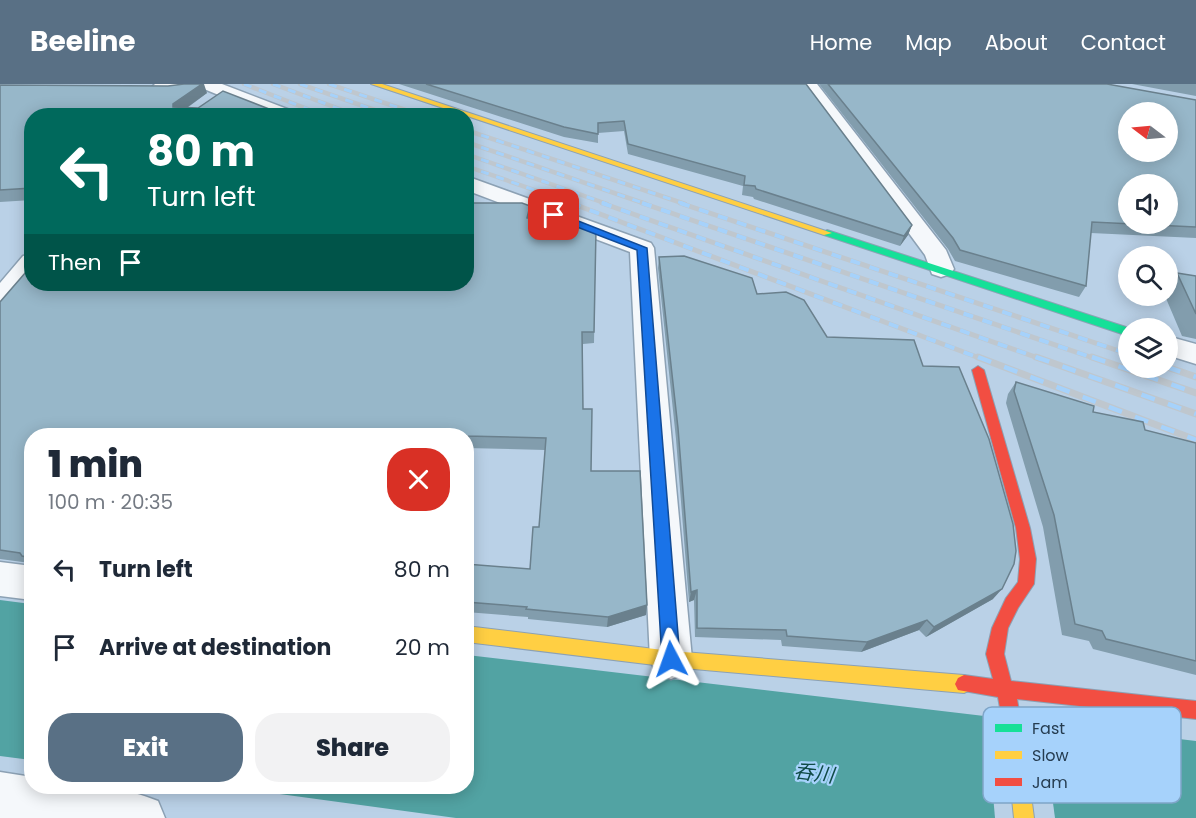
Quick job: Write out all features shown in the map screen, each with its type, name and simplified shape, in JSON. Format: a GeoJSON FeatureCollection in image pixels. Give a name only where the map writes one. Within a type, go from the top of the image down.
{"type":"FeatureCollection","features":[{"type":"Feature","properties":{"kind":"street"},"geometry":{"type":"LineString","coordinates":[[139,88],[172,88],[206,84],[267,108]]}},
{"type":"Feature","properties":{"kind":"street"},"geometry":{"type":"LineString","coordinates":[[375,84],[448,108]]}},
{"type":"Feature","properties":{"kind":"street"},"geometry":{"type":"LineString","coordinates":[[808,84],[937,255],[941,269]]}},
{"type":"Feature","properties":{"kind":"street"},"geometry":{"type":"LineString","coordinates":[[206,104],[224,92]]}},
{"type":"Feature","properties":{"kind":"street"},"geometry":{"type":"LineString","coordinates":[[474,116],[1118,329]]}},
{"type":"Feature","properties":{"kind":"street"},"geometry":{"type":"LineString","coordinates":[[474,185],[642,248],[671,659]]}},
{"type":"Feature","properties":{"kind":"street"},"geometry":{"type":"LineString","coordinates":[[0,300],[24,271]]}},
{"type":"Feature","properties":{"kind":"street"},"geometry":{"type":"LineString","coordinates":[[1178,348],[1196,354]]}},
{"type":"Feature","properties":{"kind":"street"},"geometry":{"type":"LineString","coordinates":[[978,370],[1023,528],[1028,559],[1026,584],[1012,603],[1000,628],[995,654],[1007,688],[1010,707]]}},
{"type":"Feature","properties":{"kind":"street"},"geometry":{"type":"LineString","coordinates":[[0,579],[24,582]]}},
{"type":"Feature","properties":{"kind":"street"},"geometry":{"type":"LineString","coordinates":[[474,635],[671,659],[1007,688],[1170,707]]}},
{"type":"Feature","properties":{"kind":"street"},"geometry":{"type":"LineString","coordinates":[[1181,708],[1196,710]]}},
{"type":"Feature","properties":{"kind":"street"},"geometry":{"type":"LineString","coordinates":[[0,796],[141,818]]}},
{"type":"Feature","properties":{"kind":"street"},"geometry":{"type":"LineString","coordinates":[[1022,803],[1024,818]]}},
{"type":"Feature","properties":{"kind":"water"},"geometry":{"type":"Polygon","coordinates":[[[0,600],[24,603],[24,759],[0,756],[0,600]]]}},
{"type":"Feature","properties":{"kind":"water","name":"呑川"},"geometry":{"type":"Polygon","coordinates":[[[474,656],[983,716],[983,803],[1181,803],[1181,739],[1196,741],[1196,818],[456,818],[280,794],[474,794],[474,656]]]}},
{"type":"Feature","properties":{"kind":"pier"},"geometry":{"type":"Polygon","coordinates":[[[994,803],[1053,803],[1055,818],[995,818],[994,803]]]}},
{"type":"Feature","properties":{"kind":"building"},"geometry":{"type":"Polygon","coordinates":[[[202,84],[173,104],[173,107],[198,108],[24,108],[24,188],[0,190],[0,85],[168,86],[202,84]]]}},
{"type":"Feature","properties":{"kind":"building"},"geometry":{"type":"Polygon","coordinates":[[[426,84],[806,84],[912,225],[904,236],[756,189],[755,186],[744,185],[745,176],[628,144],[624,121],[598,123],[598,134],[564,127],[426,84]]]}},
{"type":"Feature","properties":{"kind":"building"},"geometry":{"type":"Polygon","coordinates":[[[828,84],[1107,84],[1196,100],[1196,227],[1178,226],[1178,174],[1118,174],[1118,223],[1092,222],[1086,286],[960,250],[953,238],[828,84]]]}},
{"type":"Feature","properties":{"kind":"building"},"geometry":{"type":"Polygon","coordinates":[[[223,91],[267,108],[198,108],[223,91]]]}},
{"type":"Feature","properties":{"kind":"building"},"geometry":{"type":"Polygon","coordinates":[[[474,203],[522,203],[530,206],[527,218],[596,230],[594,332],[582,332],[583,409],[592,409],[591,471],[640,471],[647,605],[608,617],[474,603],[474,565],[530,569],[533,527],[539,527],[546,438],[474,436],[474,428],[24,428],[24,556],[20,553],[0,550],[0,302],[24,274],[24,291],[474,291],[474,203]]]}},
{"type":"Feature","properties":{"kind":"building"},"geometry":{"type":"Polygon","coordinates":[[[684,256],[752,278],[757,294],[786,292],[804,300],[827,337],[914,340],[923,366],[959,367],[989,439],[1013,524],[1016,551],[1014,564],[1002,589],[934,627],[927,620],[867,642],[787,636],[786,630],[697,628],[697,590],[691,592],[678,428],[659,257],[684,256]]]}},
{"type":"Feature","properties":{"kind":"building"},"geometry":{"type":"Polygon","coordinates":[[[1178,273],[1196,276],[1196,314],[1178,275],[1178,273]]]}},
{"type":"Feature","properties":{"kind":"building"},"geometry":{"type":"Polygon","coordinates":[[[1016,382],[1094,406],[1093,412],[1143,422],[1145,430],[1196,443],[1196,661],[1106,639],[1102,631],[1075,624],[1054,515],[1014,391],[1016,382]]]}},
{"type":"Feature","properties":{"kind":"railway"},"geometry":{"type":"LineString","coordinates":[[244,84],[305,108]]}},
{"type":"Feature","properties":{"kind":"railway"},"geometry":{"type":"LineString","coordinates":[[273,84],[337,108]]}},
{"type":"Feature","properties":{"kind":"railway"},"geometry":{"type":"LineString","coordinates":[[300,84],[369,108]]}},
{"type":"Feature","properties":{"kind":"railway"},"geometry":{"type":"LineString","coordinates":[[329,84],[400,108]]}},
{"type":"Feature","properties":{"kind":"railway"},"geometry":{"type":"LineString","coordinates":[[474,133],[685,204]]}},
{"type":"Feature","properties":{"kind":"railway"},"geometry":{"type":"LineString","coordinates":[[474,145],[646,204]]}},
{"type":"Feature","properties":{"kind":"railway"},"geometry":{"type":"LineString","coordinates":[[474,157],[607,204]]}},
{"type":"Feature","properties":{"kind":"railway"},"geometry":{"type":"LineString","coordinates":[[474,169],[574,204]]}},
{"type":"Feature","properties":{"kind":"railway"},"geometry":{"type":"LineString","coordinates":[[571,203],[982,359]]}},
{"type":"Feature","properties":{"kind":"railway"},"geometry":{"type":"LineString","coordinates":[[602,203],[1041,359]]}},
{"type":"Feature","properties":{"kind":"railway"},"geometry":{"type":"LineString","coordinates":[[642,203],[1096,359]]}},
{"type":"Feature","properties":{"kind":"railway"},"geometry":{"type":"LineString","coordinates":[[680,203],[1118,351]]}},
{"type":"Feature","properties":{"kind":"railway"},"geometry":{"type":"LineString","coordinates":[[978,357],[1196,440]]}},
{"type":"Feature","properties":{"kind":"railway"},"geometry":{"type":"LineString","coordinates":[[1036,357],[1196,414]]}},
{"type":"Feature","properties":{"kind":"railway"},"geometry":{"type":"LineString","coordinates":[[1092,357],[1196,393]]}},
{"type":"Feature","properties":{"kind":"railway"},"geometry":{"type":"LineString","coordinates":[[1178,371],[1196,377]]}},
{"type":"Feature","properties":{"kind":"traffic: fast"},"geometry":{"type":"LineString","coordinates":[[827,233],[1118,329]]}},
{"type":"Feature","properties":{"kind":"traffic: slow"},"geometry":{"type":"LineString","coordinates":[[375,84],[448,108]]}},
{"type":"Feature","properties":{"kind":"traffic: slow"},"geometry":{"type":"LineString","coordinates":[[474,117],[827,233]]}},
{"type":"Feature","properties":{"kind":"traffic: slow"},"geometry":{"type":"LineString","coordinates":[[474,635],[671,659],[964,684]]}},
{"type":"Feature","properties":{"kind":"traffic: slow"},"geometry":{"type":"LineString","coordinates":[[1022,803],[1024,818]]}},
{"type":"Feature","properties":{"kind":"traffic: jam"},"geometry":{"type":"LineString","coordinates":[[978,370],[1023,528],[1028,559],[1026,584],[1012,603],[1000,628],[995,654],[1010,707]]}},
{"type":"Feature","properties":{"kind":"traffic: jam"},"geometry":{"type":"LineString","coordinates":[[964,684],[1169,707]]}},
{"type":"Feature","properties":{"kind":"traffic: jam"},"geometry":{"type":"LineString","coordinates":[[1181,708],[1196,710]]}},
{"type":"Feature","properties":{"kind":"route"},"geometry":{"type":"LineString","coordinates":[[554,215],[642,248],[671,659]]}}]}
